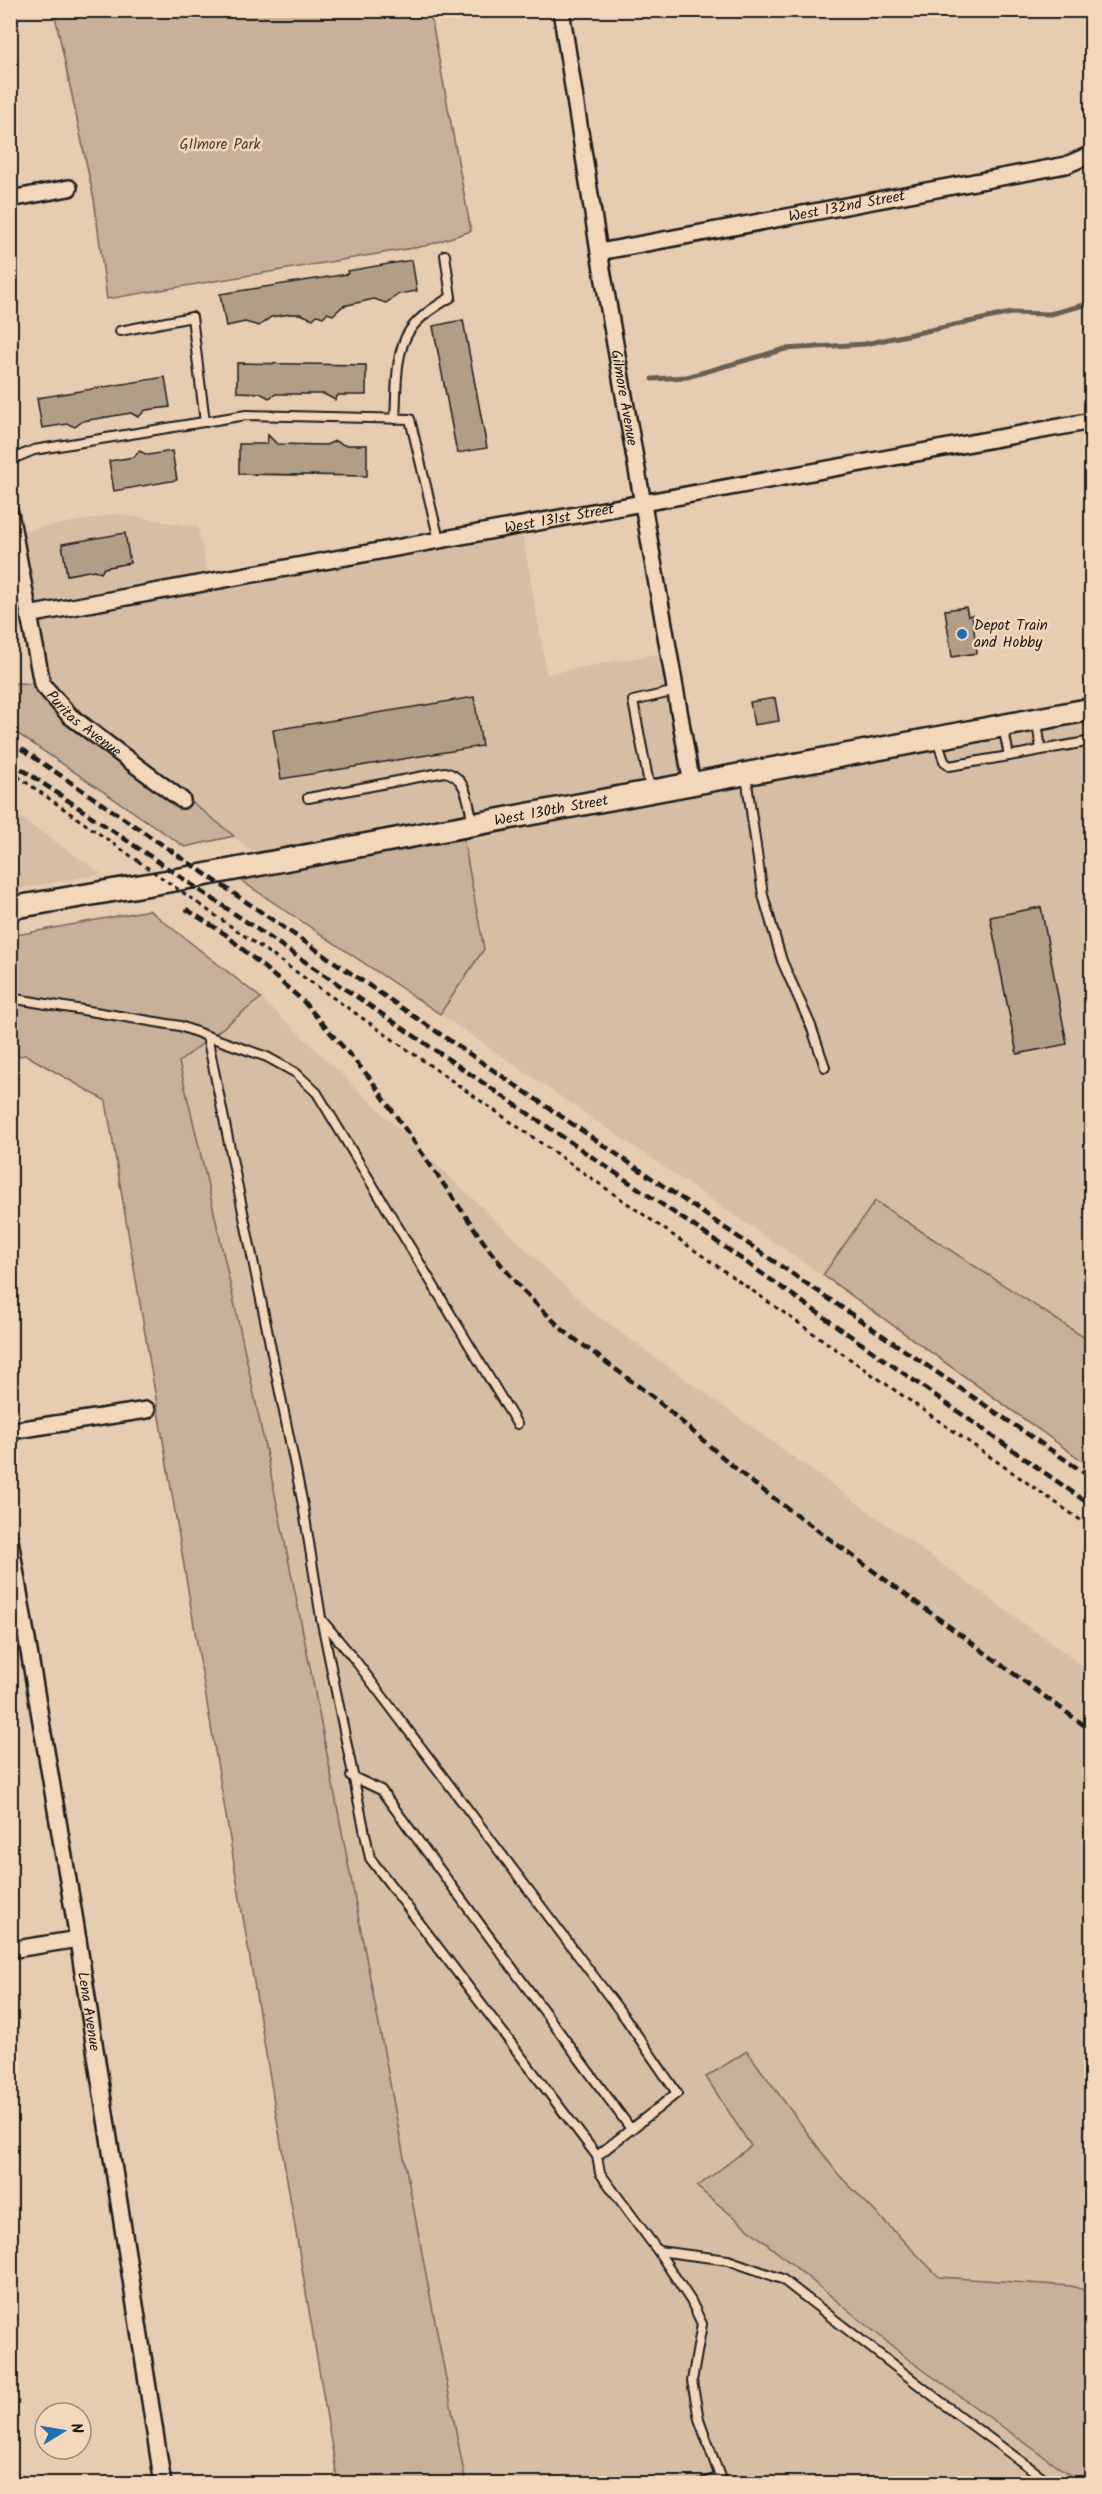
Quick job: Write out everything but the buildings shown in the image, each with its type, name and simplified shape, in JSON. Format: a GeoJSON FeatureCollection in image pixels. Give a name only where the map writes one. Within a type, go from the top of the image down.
{"type":"FeatureCollection","features":[{"type":"Feature","properties":{"kind":"main road","name":"West 130th Street"},"geometry":{"type":"LineString","coordinates":[[10,908],[198,876],[1092,709]]}},
{"type":"Feature","properties":{"kind":"street","name":"Gilmore Avenue"},"geometry":{"type":"LineString","coordinates":[[561,10],[599,252],[692,785]]}},
{"type":"Feature","properties":{"kind":"street","name":"West 132nd Street"},"geometry":{"type":"LineString","coordinates":[[599,252],[1066,165],[1092,154]]}},
{"type":"Feature","properties":{"kind":"street"},"geometry":{"type":"LineString","coordinates":[[10,199],[69,188]]}},
{"type":"Feature","properties":{"kind":"street","name":"West 131st Street"},"geometry":{"type":"LineString","coordinates":[[28,615],[1092,421]]}},
{"type":"Feature","properties":{"kind":"street","name":"Puritas Avenue"},"geometry":{"type":"LineString","coordinates":[[10,513],[42,684],[70,716],[182,800]]}},
{"type":"Feature","properties":{"kind":"street"},"geometry":{"type":"LineString","coordinates":[[10,1431],[147,1410]]}},
{"type":"Feature","properties":{"kind":"street","name":"Lena Avenue"},"geometry":{"type":"LineString","coordinates":[[10,1540],[15,1596],[78,1939],[163,2484]]}},
{"type":"Feature","properties":{"kind":"street"},"geometry":{"type":"LineString","coordinates":[[10,1950],[78,1939]]}},
{"type":"Feature","properties":{"kind":"lane"},"geometry":{"type":"LineString","coordinates":[[395,419],[400,361],[410,331],[422,317],[451,297],[446,255]]}},
{"type":"Feature","properties":{"kind":"lane"},"geometry":{"type":"LineString","coordinates":[[120,331],[192,317],[205,422]]}},
{"type":"Feature","properties":{"kind":"lane"},"geometry":{"type":"LineString","coordinates":[[10,460],[34,450],[246,415],[410,419],[439,540]]}},
{"type":"Feature","properties":{"kind":"lane"},"geometry":{"type":"LineString","coordinates":[[651,792],[633,700],[676,691]]}},
{"type":"Feature","properties":{"kind":"lane"},"geometry":{"type":"LineString","coordinates":[[1037,720],[1041,750]]}},
{"type":"Feature","properties":{"kind":"lane"},"geometry":{"type":"LineString","coordinates":[[1003,726],[1009,756]]}},
{"type":"Feature","properties":{"kind":"lane"},"geometry":{"type":"LineString","coordinates":[[937,738],[949,766],[1092,741]]}},
{"type":"Feature","properties":{"kind":"lane"},"geometry":{"type":"LineString","coordinates":[[308,798],[445,772],[454,774],[464,787],[473,825]]}},
{"type":"Feature","properties":{"kind":"lane"},"geometry":{"type":"LineString","coordinates":[[745,774],[763,895],[782,961],[825,1067]]}},
{"type":"Feature","properties":{"kind":"lane"},"geometry":{"type":"LineString","coordinates":[[10,998],[180,1026],[267,1057],[296,1073],[317,1093],[517,1424]]}},
{"type":"Feature","properties":{"kind":"lane"},"geometry":{"type":"LineString","coordinates":[[207,1036],[303,1505],[321,1618],[351,1776],[370,1858],[597,2156],[600,2173],[658,2251],[691,2301],[702,2324],[692,2381],[699,2420],[720,2477],[701,2484]]}},
{"type":"Feature","properties":{"kind":"lane"},"geometry":{"type":"LineString","coordinates":[[321,1618],[626,2019],[676,2093],[597,2156]]}},
{"type":"Feature","properties":{"kind":"lane"},"geometry":{"type":"LineString","coordinates":[[351,1776],[381,1790],[631,2129]]}},
{"type":"Feature","properties":{"kind":"lane"},"geometry":{"type":"LineString","coordinates":[[658,2251],[728,2260],[782,2279],[958,2415],[1052,2484]]}},
{"type":"Feature","properties":{"kind":"path"},"geometry":{"type":"LineString","coordinates":[[10,771],[1092,1528]]}},
{"type":"Feature","properties":{"kind":"shaded area"},"geometry":{"type":"Polygon","coordinates":[[[118,514],[198,527],[210,588],[522,532],[547,674],[662,653],[686,795],[1091,719],[1091,1342],[875,1201],[822,1275],[440,1014],[484,949],[276,871],[47,684],[21,531],[118,514]]]}},
{"type":"Feature","properties":{"kind":"shaded area"},"geometry":{"type":"Polygon","coordinates":[[[11,811],[102,874],[11,890],[11,811]]]}},
{"type":"Feature","properties":{"kind":"shaded area"},"geometry":{"type":"Polygon","coordinates":[[[261,998],[591,1311],[1091,1672],[1091,2292],[1071,2286],[939,2277],[837,2173],[747,2051],[706,2077],[751,2146],[908,2359],[1081,2483],[466,2483],[396,2123],[179,1061],[261,998]]]}},
{"type":"Feature","properties":{"kind":"green space","name":"GIlmore Park"},"geometry":{"type":"Polygon","coordinates":[[[54,11],[430,11],[471,231],[425,246],[107,299],[94,199],[54,11]]]}},
{"type":"Feature","properties":{"kind":"green space"},"geometry":{"type":"Polygon","coordinates":[[[11,683],[47,684],[234,836],[185,847],[11,729],[11,683]]]}},
{"type":"Feature","properties":{"kind":"green space"},"geometry":{"type":"Polygon","coordinates":[[[463,837],[484,949],[440,1014],[237,878],[463,837]]]}},
{"type":"Feature","properties":{"kind":"green space"},"geometry":{"type":"Polygon","coordinates":[[[149,910],[261,998],[179,1062],[259,1416],[295,1593],[466,2483],[338,2483],[106,1101],[26,1055],[11,1057],[11,936],[149,910]]]}},
{"type":"Feature","properties":{"kind":"green space"},"geometry":{"type":"Polygon","coordinates":[[[875,1201],[1091,1342],[1091,1467],[823,1275],[875,1201]]]}},
{"type":"Feature","properties":{"kind":"green space"},"geometry":{"type":"Polygon","coordinates":[[[747,2051],[837,2173],[939,2277],[1071,2286],[1091,2292],[1091,2483],[1081,2483],[908,2359],[697,2187],[751,2146],[706,2077],[747,2051]]]}},
{"type":"Feature","properties":{"kind":"waterway"},"geometry":{"type":"LineString","coordinates":[[652,379],[687,377],[785,349],[865,344],[1011,313],[1050,314],[1092,303]]}},
{"type":"Feature","properties":{"kind":"railway"},"geometry":{"type":"LineString","coordinates":[[10,741],[1092,1478]]}},
{"type":"Feature","properties":{"kind":"railway"},"geometry":{"type":"LineString","coordinates":[[10,761],[723,1246],[1092,1506]]}},
{"type":"Feature","properties":{"kind":"railway"},"geometry":{"type":"LineString","coordinates":[[186,909],[225,934],[302,1000],[369,1077],[490,1251],[523,1291],[564,1331],[653,1397],[749,1480],[1092,1731]]}},
{"type":"Feature","properties":{"kind":"place","name":"Depot Train and Hobby"},"geometry":{"type":"Point","coordinates":[962,634]}}]}
